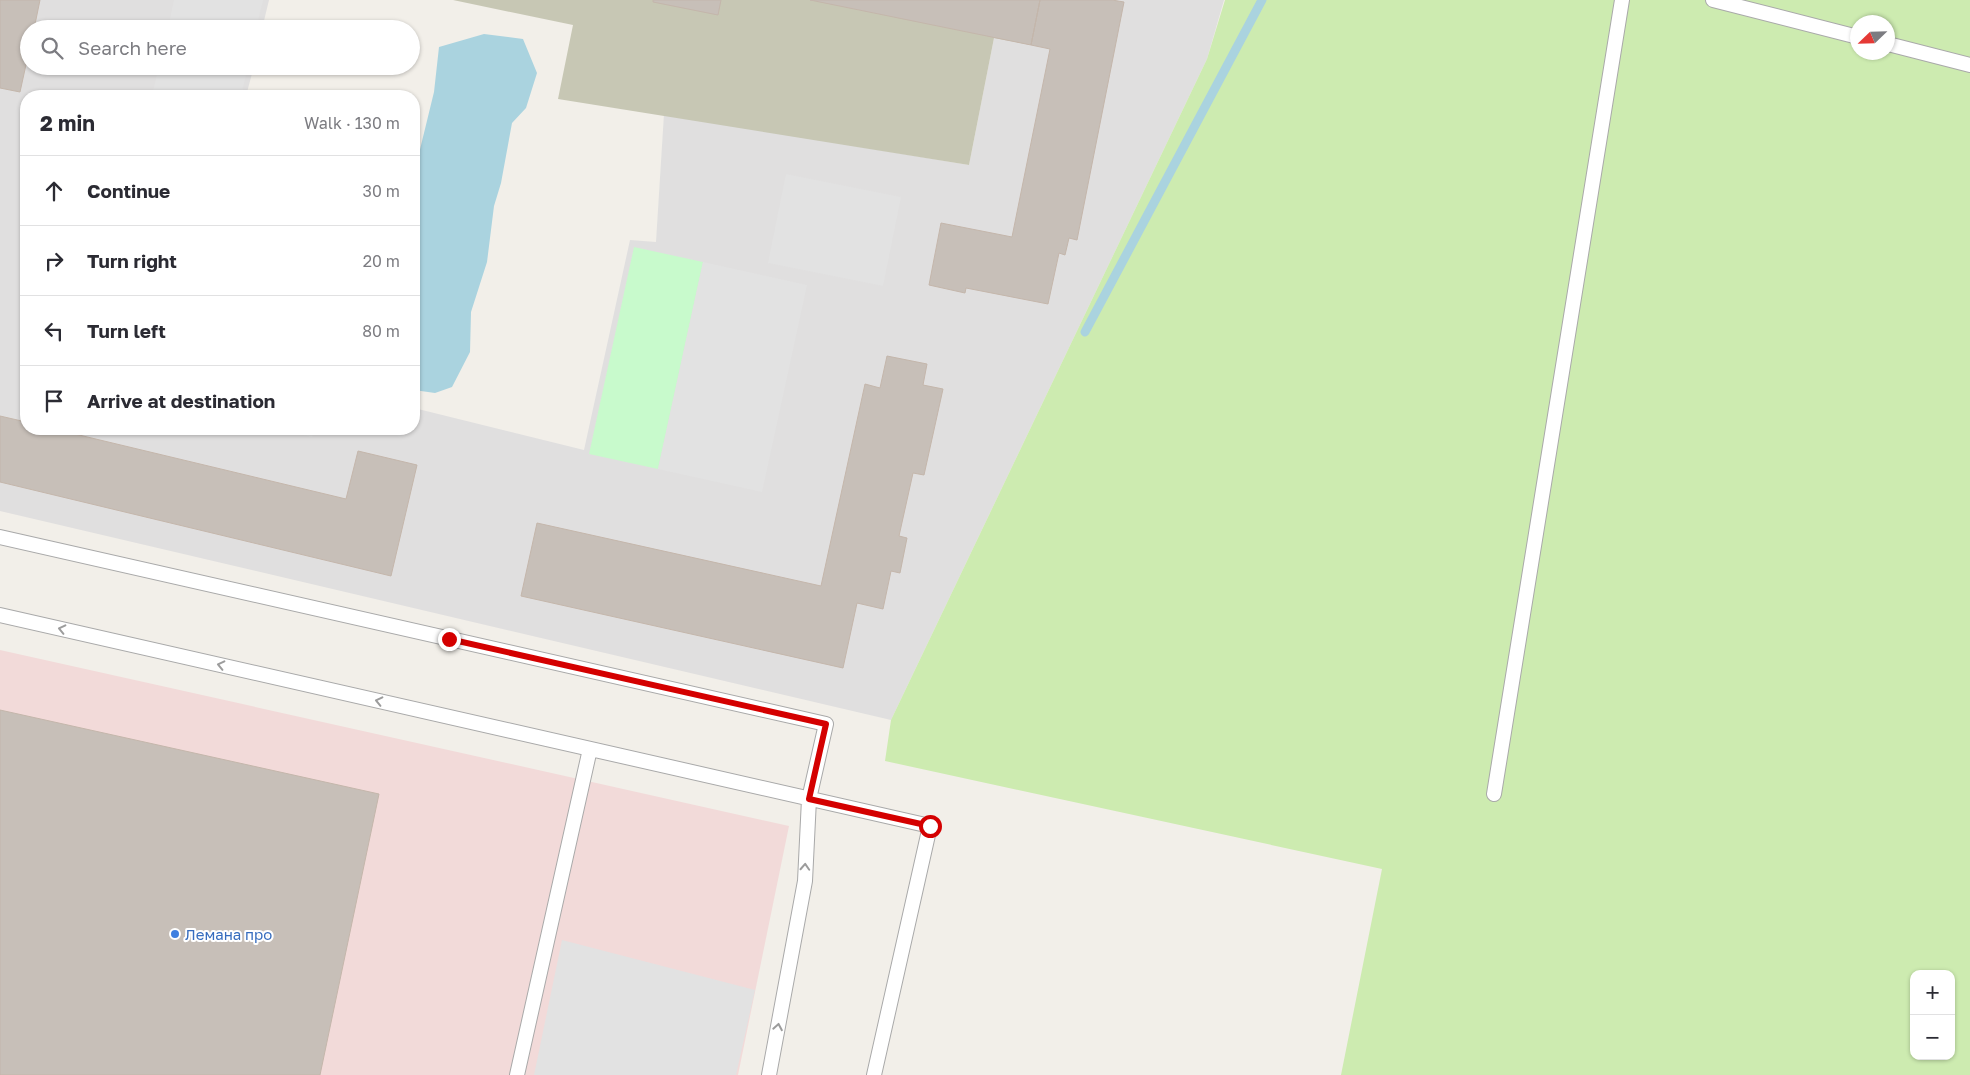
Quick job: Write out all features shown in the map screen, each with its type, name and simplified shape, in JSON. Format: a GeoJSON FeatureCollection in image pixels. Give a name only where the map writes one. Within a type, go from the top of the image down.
{"type":"FeatureCollection","features":[{"type":"Feature","properties":{"kind":"lane"},"geometry":{"type":"LineString","coordinates":[[1494,794],[1622,0]]}},
{"type":"Feature","properties":{"kind":"lane"},"geometry":{"type":"LineString","coordinates":[[1712,0],[1850,35]]}},
{"type":"Feature","properties":{"kind":"lane"},"geometry":{"type":"LineString","coordinates":[[1895,46],[1970,66]]}},
{"type":"Feature","properties":{"kind":"lane"},"geometry":{"type":"LineString","coordinates":[[0,538],[826,724],[809,799],[805,881],[769,1075]]}},
{"type":"Feature","properties":{"kind":"lane"},"geometry":{"type":"LineString","coordinates":[[0,615],[930,826],[874,1075]]}},
{"type":"Feature","properties":{"kind":"lane"},"geometry":{"type":"LineString","coordinates":[[517,1075],[590,749]]}},
{"type":"Feature","properties":{"kind":"shaded area"},"geometry":{"type":"Polygon","coordinates":[[[0,0],[269,0],[264,20],[20,20],[20,75],[252,75],[248,90],[20,90],[20,435],[420,435],[420,409],[584,450],[630,240],[656,242],[664,114],[969,165],[994,38],[1040,0],[1224,0],[1207,59],[891,720],[0,511],[0,0]]]}},
{"type":"Feature","properties":{"kind":"shaded area"},"geometry":{"type":"Polygon","coordinates":[[[174,0],[263,0],[258,20],[170,20],[174,0]]]}},
{"type":"Feature","properties":{"kind":"shaded area"},"geometry":{"type":"Polygon","coordinates":[[[453,0],[1040,0],[1031,45],[994,38],[969,165],[558,99],[573,25],[453,0]]]}},
{"type":"Feature","properties":{"kind":"shaded area"},"geometry":{"type":"Polygon","coordinates":[[[157,75],[246,75],[242,90],[153,90],[157,75]]]}},
{"type":"Feature","properties":{"kind":"shaded area"},"geometry":{"type":"Polygon","coordinates":[[[786,174],[901,197],[883,286],[768,263],[786,174]]]}},
{"type":"Feature","properties":{"kind":"shaded area"},"geometry":{"type":"Polygon","coordinates":[[[703,262],[807,285],[762,492],[658,469],[703,262]]]}},
{"type":"Feature","properties":{"kind":"shaded area"},"geometry":{"type":"Polygon","coordinates":[[[0,650],[789,826],[738,1075],[0,1075],[0,650]]]}},
{"type":"Feature","properties":{"kind":"shaded area"},"geometry":{"type":"Polygon","coordinates":[[[562,940],[755,990],[736,1075],[534,1075],[562,940]]]}},
{"type":"Feature","properties":{"kind":"green space"},"geometry":{"type":"Polygon","coordinates":[[[1225,0],[1970,0],[1970,1075],[1341,1075],[1382,869],[885,761],[891,720],[1207,59],[1225,0]]]}},
{"type":"Feature","properties":{"kind":"green space"},"geometry":{"type":"Polygon","coordinates":[[[634,247],[703,262],[658,469],[589,454],[634,247]]]}},
{"type":"Feature","properties":{"kind":"water"},"geometry":{"type":"Polygon","coordinates":[[[484,34],[523,39],[537,73],[526,108],[512,123],[501,183],[494,206],[487,262],[471,312],[470,352],[452,387],[435,393],[420,391],[420,149],[434,92],[439,47],[484,34]]]}},
{"type":"Feature","properties":{"kind":"building"},"geometry":{"type":"Polygon","coordinates":[[[0,0],[40,0],[36,20],[20,20],[20,75],[24,75],[20,92],[0,88],[0,0]]]}},
{"type":"Feature","properties":{"kind":"building"},"geometry":{"type":"Polygon","coordinates":[[[653,0],[721,0],[718,15],[653,2],[653,0]]]}},
{"type":"Feature","properties":{"kind":"building"},"geometry":{"type":"Polygon","coordinates":[[[810,0],[1040,0],[1031,45],[810,0]]]}},
{"type":"Feature","properties":{"kind":"building"},"geometry":{"type":"Polygon","coordinates":[[[1040,0],[1112,0],[1124,2],[1077,240],[1069,238],[1065,255],[1059,253],[1048,304],[966,288],[965,293],[929,285],[941,223],[1012,237],[1050,49],[1031,45],[1040,0]]]}},
{"type":"Feature","properties":{"kind":"building"},"geometry":{"type":"Polygon","coordinates":[[[887,356],[927,364],[923,385],[943,389],[924,475],[913,473],[899,536],[907,538],[900,573],[891,571],[883,609],[857,603],[843,668],[521,596],[537,523],[821,586],[865,384],[880,388],[887,356]]]}},
{"type":"Feature","properties":{"kind":"building"},"geometry":{"type":"Polygon","coordinates":[[[0,416],[20,421],[20,435],[79,435],[346,499],[358,451],[417,465],[391,576],[0,482],[0,416]]]}},
{"type":"Feature","properties":{"kind":"building","name":"Лемана про"},"geometry":{"type":"Polygon","coordinates":[[[0,710],[379,794],[320,1075],[0,1075],[0,710]]]}},
{"type":"Feature","properties":{"kind":"waterway"},"geometry":{"type":"LineString","coordinates":[[1085,332],[1262,0]]}},
{"type":"Feature","properties":{"kind":"place","name":"Лемана про"},"geometry":{"type":"Point","coordinates":[175,934]}},
{"type":"Feature","properties":{"kind":"route"},"geometry":{"type":"LineString","coordinates":[[449,639],[826,724],[809,799],[930,826]]}}]}
